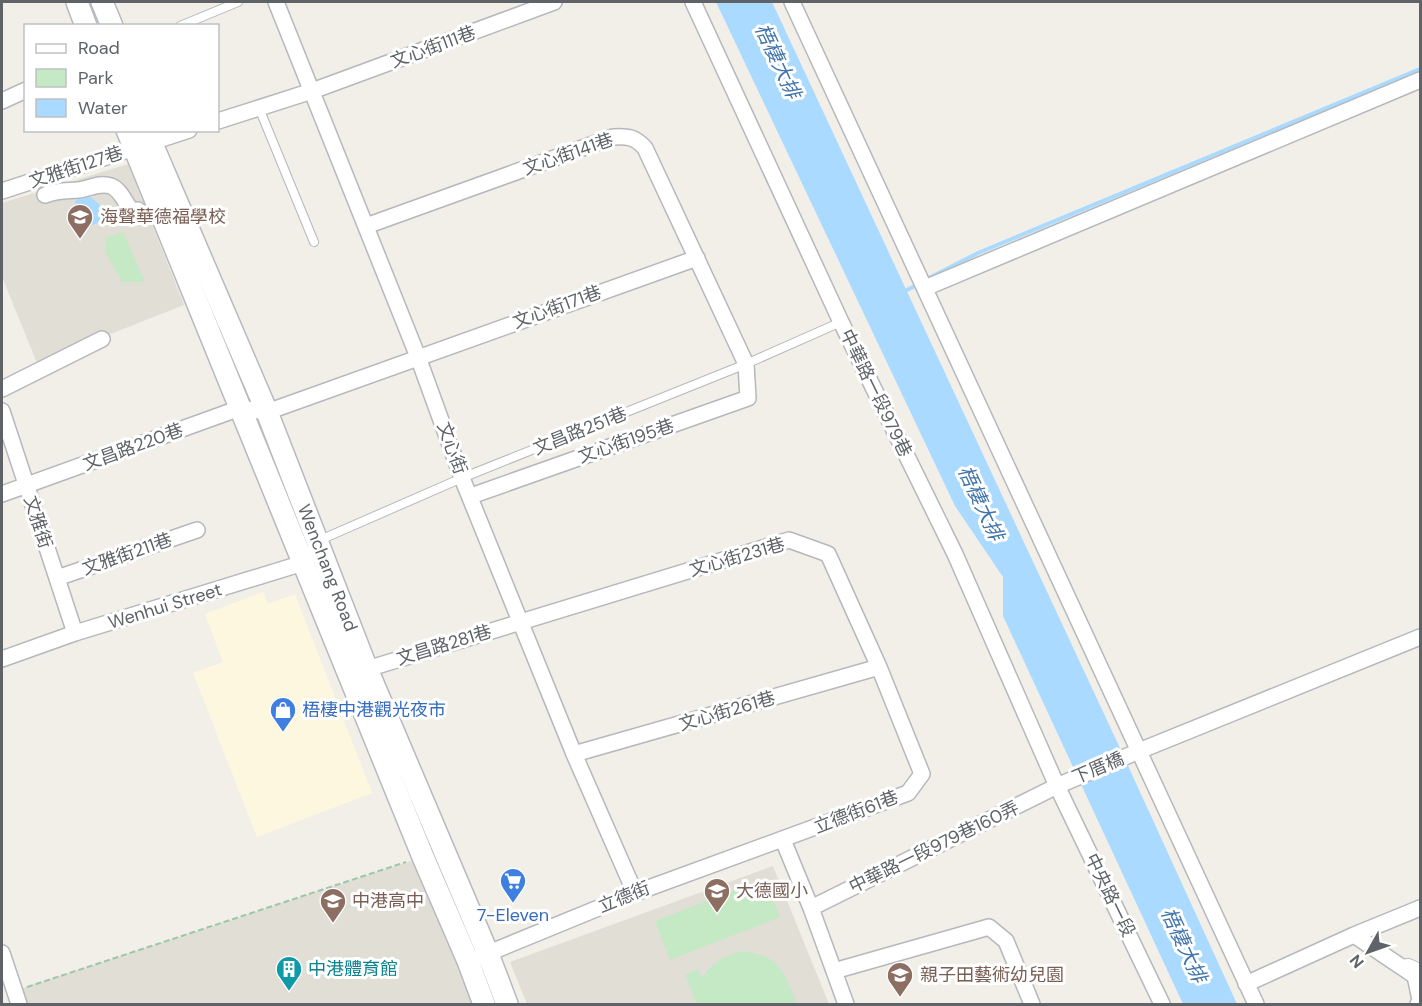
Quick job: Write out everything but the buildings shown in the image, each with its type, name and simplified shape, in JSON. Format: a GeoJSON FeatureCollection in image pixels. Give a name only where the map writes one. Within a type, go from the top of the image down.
{"type":"FeatureCollection","features":[{"type":"Feature","properties":{"kind":"street"},"geometry":{"type":"LineString","coordinates":[[76,2],[85,24]]}},
{"type":"Feature","properties":{"kind":"street"},"geometry":{"type":"LineString","coordinates":[[102,2],[111,24]]}},
{"type":"Feature","properties":{"kind":"street","name":"文心街"},"geometry":{"type":"LineString","coordinates":[[276,2],[418,357],[462,478],[574,754],[634,892]]}},
{"type":"Feature","properties":{"kind":"street","name":"文心街111巷"},"geometry":{"type":"LineString","coordinates":[[219,121],[312,91],[554,2]]}},
{"type":"Feature","properties":{"kind":"street","name":"中華路一段979巷"},"geometry":{"type":"LineString","coordinates":[[693,2],[842,322],[955,554],[1057,786]]}},
{"type":"Feature","properties":{"kind":"street"},"geometry":{"type":"LineString","coordinates":[[792,2],[1256,1005]]}},
{"type":"Feature","properties":{"kind":"street"},"geometry":{"type":"LineString","coordinates":[[925,288],[1420,81]]}},
{"type":"Feature","properties":{"kind":"street"},"geometry":{"type":"LineString","coordinates":[[2,101],[24,91]]}},
{"type":"Feature","properties":{"kind":"street","name":"文雅街127巷"},"geometry":{"type":"LineString","coordinates":[[2,191],[139,138],[176,132]]}},
{"type":"Feature","properties":{"kind":"street","name":"文心街141巷"},"geometry":{"type":"LineString","coordinates":[[366,226],[614,137],[627,136],[637,139],[645,148],[746,364]]}},
{"type":"Feature","properties":{"kind":"street","name":"Wenchang Road"},"geometry":{"type":"LineString","coordinates":[[139,138],[240,408],[423,857],[507,1005]]}},
{"type":"Feature","properties":{"kind":"street","name":"Wenchang Road"},"geometry":{"type":"LineString","coordinates":[[139,138],[267,412],[478,957],[484,1005]]}},
{"type":"Feature","properties":{"kind":"street"},"geometry":{"type":"LineString","coordinates":[[45,195],[66,189],[78,190],[98,185],[111,186],[120,193],[132,211],[138,210]]}},
{"type":"Feature","properties":{"kind":"street","name":"文心街171巷"},"geometry":{"type":"LineString","coordinates":[[267,412],[697,258]]}},
{"type":"Feature","properties":{"kind":"street"},"geometry":{"type":"LineString","coordinates":[[2,389],[102,339]]}},
{"type":"Feature","properties":{"kind":"street","name":"文心街195巷"},"geometry":{"type":"LineString","coordinates":[[471,496],[748,398],[746,364]]}},
{"type":"Feature","properties":{"kind":"street"},"geometry":{"type":"LineString","coordinates":[[240,408],[267,412]]}},
{"type":"Feature","properties":{"kind":"street","name":"文昌路220巷"},"geometry":{"type":"LineString","coordinates":[[2,494],[240,408]]}},
{"type":"Feature","properties":{"kind":"street","name":"文雅街"},"geometry":{"type":"LineString","coordinates":[[2,411],[75,633]]}},
{"type":"Feature","properties":{"kind":"street","name":"文雅街211巷"},"geometry":{"type":"LineString","coordinates":[[57,578],[197,530]]}},
{"type":"Feature","properties":{"kind":"street","name":"文心街231巷"},"geometry":{"type":"LineString","coordinates":[[521,622],[789,540],[828,554],[879,668],[922,774]]}},
{"type":"Feature","properties":{"kind":"street"},"geometry":{"type":"LineString","coordinates":[[303,563],[318,541]]}},
{"type":"Feature","properties":{"kind":"street","name":"Wenhui Street"},"geometry":{"type":"LineString","coordinates":[[2,659],[75,633],[303,563]]}},
{"type":"Feature","properties":{"kind":"street","name":"文昌路281巷"},"geometry":{"type":"LineString","coordinates":[[368,669],[521,622]]}},
{"type":"Feature","properties":{"kind":"street","name":"下厝橋"},"geometry":{"type":"LineString","coordinates":[[1057,786],[1420,637]]}},
{"type":"Feature","properties":{"kind":"street","name":"文心街261巷"},"geometry":{"type":"LineString","coordinates":[[574,754],[879,668]]}},
{"type":"Feature","properties":{"kind":"street","name":"立德街61巷"},"geometry":{"type":"LineString","coordinates":[[783,840],[908,793],[922,774]]}},
{"type":"Feature","properties":{"kind":"street","name":"中華路一段979巷160弄"},"geometry":{"type":"LineString","coordinates":[[811,908],[1057,786]]}},
{"type":"Feature","properties":{"kind":"street","name":"中央路一段"},"geometry":{"type":"LineString","coordinates":[[1057,786],[1162,1005]]}},
{"type":"Feature","properties":{"kind":"street"},"geometry":{"type":"LineString","coordinates":[[783,840],[811,908],[846,1005]]}},
{"type":"Feature","properties":{"kind":"street","name":"立德街"},"geometry":{"type":"LineString","coordinates":[[478,957],[634,892],[783,840]]}},
{"type":"Feature","properties":{"kind":"street"},"geometry":{"type":"LineString","coordinates":[[1246,984],[1420,908]]}},
{"type":"Feature","properties":{"kind":"street"},"geometry":{"type":"LineString","coordinates":[[834,971],[989,927],[1006,941],[1032,1005]]}},
{"type":"Feature","properties":{"kind":"street"},"geometry":{"type":"LineString","coordinates":[[1354,935],[1415,976],[1420,1000],[1418,1005]]}},
{"type":"Feature","properties":{"kind":"street"},"geometry":{"type":"LineString","coordinates":[[2,953],[16,998]]}},
{"type":"Feature","properties":{"kind":"lane"},"geometry":{"type":"LineString","coordinates":[[185,24],[238,2]]}},
{"type":"Feature","properties":{"kind":"lane"},"geometry":{"type":"LineString","coordinates":[[259,108],[314,242]]}},
{"type":"Feature","properties":{"kind":"lane","name":"文昌路251巷"},"geometry":{"type":"LineString","coordinates":[[318,541],[462,478],[746,364],[842,322]]}},
{"type":"Feature","properties":{"kind":"lane"},"geometry":{"type":"LineString","coordinates":[[1397,964],[1409,963],[1420,969]]}},
{"type":"Feature","properties":{"kind":"path"},"geometry":{"type":"LineString","coordinates":[[16,998],[423,857]]}},
{"type":"Feature","properties":{"kind":"shaded area","name":"海聲華德福學校"},"geometry":{"type":"Polygon","coordinates":[[[128,164],[184,305],[37,363],[2,277],[2,203],[128,164]]]}},
{"type":"Feature","properties":{"kind":"shaded area","name":"梧棲中港觀光夜市"},"geometry":{"type":"Polygon","coordinates":[[[263,592],[268,604],[295,594],[372,793],[257,837],[193,673],[223,662],[205,614],[263,592]]]}},
{"type":"Feature","properties":{"kind":"shaded area","name":"中港高中"},"geometry":{"type":"Polygon","coordinates":[[[423,857],[478,1004],[19,1004],[14,991],[423,857]]]}},
{"type":"Feature","properties":{"kind":"shaded area","name":"大德國小"},"geometry":{"type":"Polygon","coordinates":[[[773,866],[829,1004],[527,1004],[510,962],[773,866]]]}},
{"type":"Feature","properties":{"kind":"green space"},"geometry":{"type":"Polygon","coordinates":[[[123,232],[145,282],[122,282],[106,253],[106,238],[123,232]]]}},
{"type":"Feature","properties":{"kind":"green space"},"geometry":{"type":"Polygon","coordinates":[[[765,879],[780,917],[670,960],[655,921],[765,879]]]}},
{"type":"Feature","properties":{"kind":"green space"},"geometry":{"type":"Polygon","coordinates":[[[744,951],[766,957],[780,968],[797,1004],[697,1004],[685,975],[698,969],[702,978],[720,960],[744,951]]]}},
{"type":"Feature","properties":{"kind":"water","name":"梧棲大排"},"geometry":{"type":"Polygon","coordinates":[[[716,2],[772,2],[1237,1004],[1183,1004],[1003,616],[1003,577],[955,506],[716,2]]]}},
{"type":"Feature","properties":{"kind":"water"},"geometry":{"type":"Polygon","coordinates":[[[87,194],[99,204],[104,214],[100,222],[92,225],[80,216],[75,201],[87,194]]]}},
{"type":"Feature","properties":{"kind":"waterway"},"geometry":{"type":"LineString","coordinates":[[929,278],[978,253],[1420,69]]}},
{"type":"Feature","properties":{"kind":"waterway"},"geometry":{"type":"LineString","coordinates":[[903,292],[917,285]]}},
{"type":"Feature","properties":{"kind":"place","name":"海聲華德福學校"},"geometry":{"type":"Point","coordinates":[80,240]}},
{"type":"Feature","properties":{"kind":"place","name":"梧棲中港觀光夜市"},"geometry":{"type":"Point","coordinates":[283,733]}},
{"type":"Feature","properties":{"kind":"place","name":"7-Eleven"},"geometry":{"type":"Point","coordinates":[513,904]}},
{"type":"Feature","properties":{"kind":"place","name":"大德國小"},"geometry":{"type":"Point","coordinates":[717,914]}},
{"type":"Feature","properties":{"kind":"place","name":"中港高中"},"geometry":{"type":"Point","coordinates":[333,924]}},
{"type":"Feature","properties":{"kind":"place","name":"中港體育館"},"geometry":{"type":"Point","coordinates":[289,992]}},
{"type":"Feature","properties":{"kind":"place","name":"親子田藝術幼兒園"},"geometry":{"type":"Point","coordinates":[900,998]}}]}
